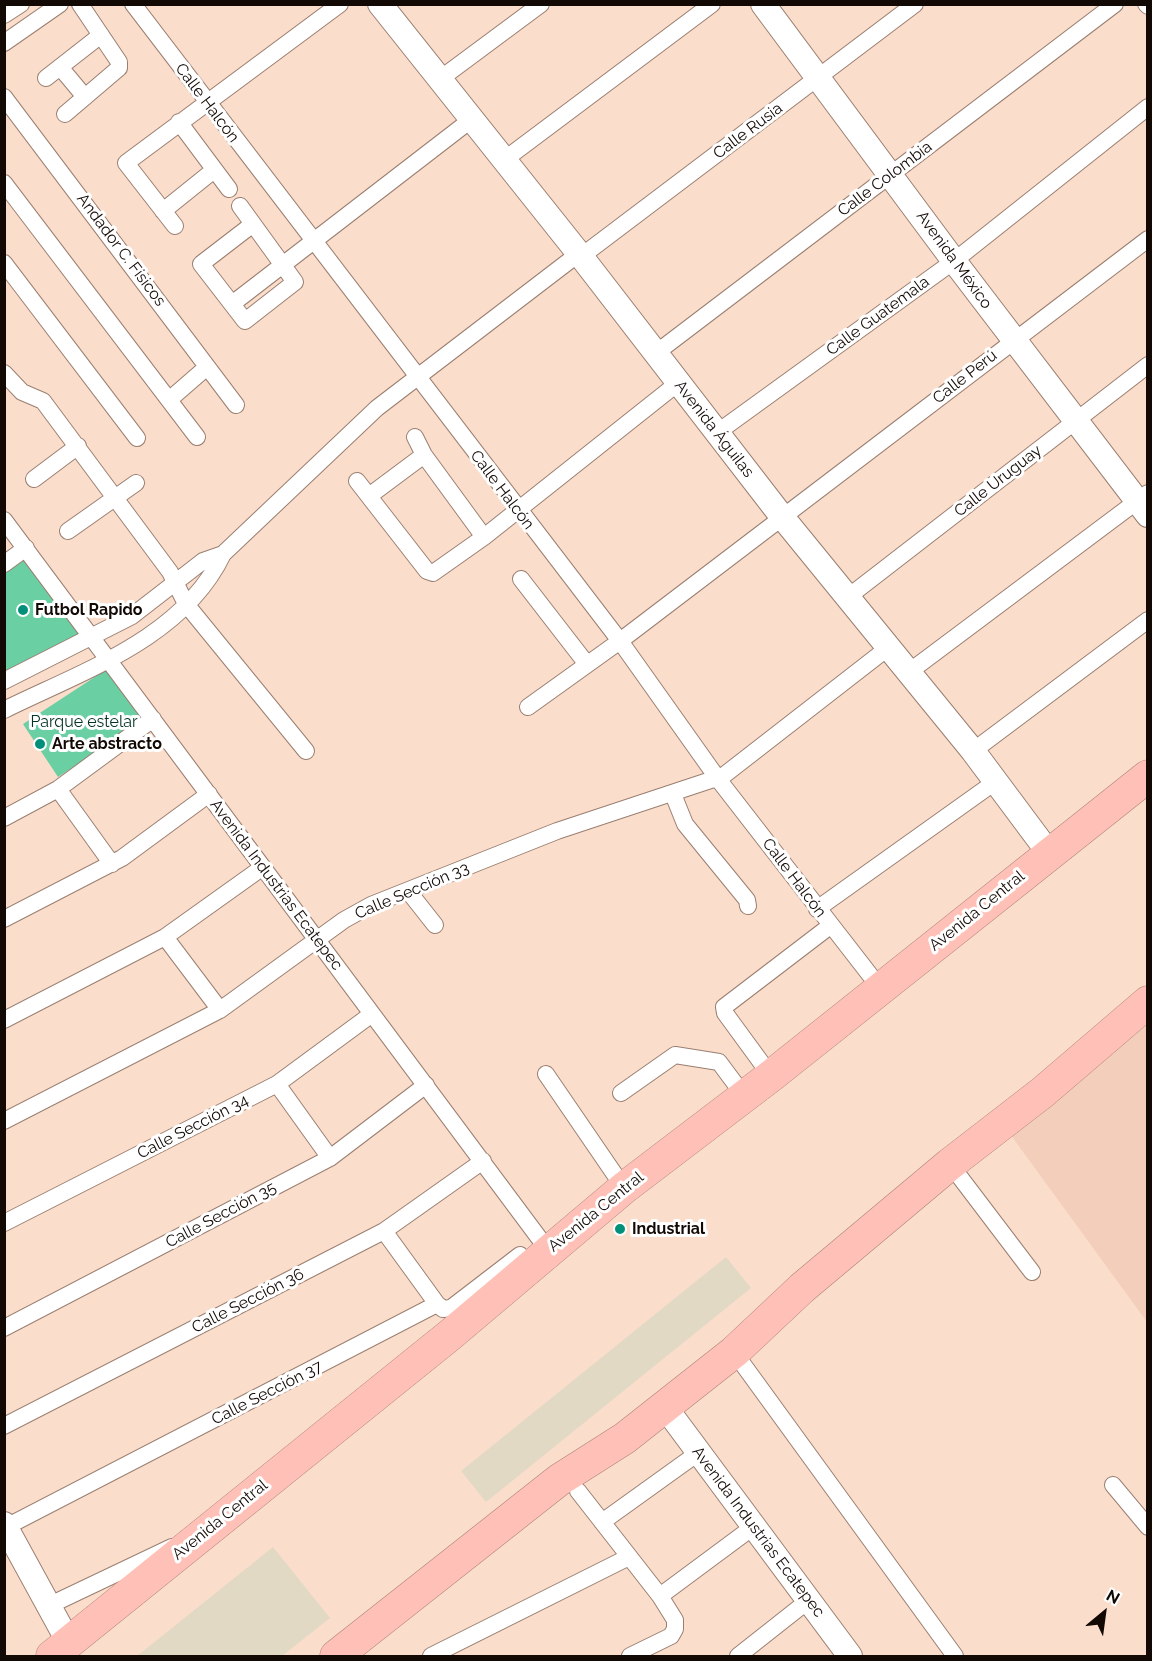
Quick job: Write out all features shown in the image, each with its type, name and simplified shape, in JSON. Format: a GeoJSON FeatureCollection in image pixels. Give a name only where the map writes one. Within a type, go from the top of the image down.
{"type":"FeatureCollection","features":[{"type":"Feature","properties":{"kind":"highway","name":"Avenida Central"},"geometry":{"type":"LineString","coordinates":[[60,1649],[450,1335],[534,1253],[745,1097],[1148,776]]}},
{"type":"Feature","properties":{"kind":"highway"},"geometry":{"type":"LineString","coordinates":[[336,1656],[559,1480],[625,1438],[734,1352],[802,1288],[950,1164],[1043,1092],[1148,1002]]}},
{"type":"Feature","properties":{"kind":"street"},"geometry":{"type":"LineString","coordinates":[[4,15],[21,4]]}},
{"type":"Feature","properties":{"kind":"street"},"geometry":{"type":"LineString","coordinates":[[4,43],[60,4]]}},
{"type":"Feature","properties":{"kind":"street"},"geometry":{"type":"LineString","coordinates":[[65,114],[119,68],[119,62],[80,4]]}},
{"type":"Feature","properties":{"kind":"street","name":"Calle Halcón"},"geometry":{"type":"LineString","coordinates":[[133,4],[518,511],[620,641],[718,779],[870,975]]}},
{"type":"Feature","properties":{"kind":"street"},"geometry":{"type":"LineString","coordinates":[[174,226],[126,163],[340,4]]}},
{"type":"Feature","properties":{"kind":"street","name":"Avenida Águilas"},"geometry":{"type":"LineString","coordinates":[[380,4],[580,255],[783,518],[973,751],[1049,853]]}},
{"type":"Feature","properties":{"kind":"street"},"geometry":{"type":"LineString","coordinates":[[440,79],[541,4]]}},
{"type":"Feature","properties":{"kind":"street"},"geometry":{"type":"LineString","coordinates":[[504,160],[712,4]]}},
{"type":"Feature","properties":{"kind":"street","name":"Avenida México"},"geometry":{"type":"LineString","coordinates":[[763,4],[1075,421],[1144,503]]}},
{"type":"Feature","properties":{"kind":"street","name":"Calle Rusia"},"geometry":{"type":"LineString","coordinates":[[222,554],[344,438],[416,376],[819,78],[915,4]]}},
{"type":"Feature","properties":{"kind":"street","name":"Calle Colombia"},"geometry":{"type":"LineString","coordinates":[[656,353],[1114,4]]}},
{"type":"Feature","properties":{"kind":"street"},"geometry":{"type":"LineString","coordinates":[[46,78],[101,35]]}},
{"type":"Feature","properties":{"kind":"street"},"geometry":{"type":"LineString","coordinates":[[60,67],[85,98]]}},
{"type":"Feature","properties":{"kind":"street","name":"Andador C. Físicos"},"geometry":{"type":"LineString","coordinates":[[4,98],[85,201],[236,405]]}},
{"type":"Feature","properties":{"kind":"street","name":"Calle Guatemala"},"geometry":{"type":"LineString","coordinates":[[718,432],[954,261],[1148,107]]}},
{"type":"Feature","properties":{"kind":"street"},"geometry":{"type":"LineString","coordinates":[[283,266],[472,119]]}},
{"type":"Feature","properties":{"kind":"street"},"geometry":{"type":"LineString","coordinates":[[179,122],[228,189]]}},
{"type":"Feature","properties":{"kind":"street"},"geometry":{"type":"LineString","coordinates":[[163,211],[214,170]]}},
{"type":"Feature","properties":{"kind":"street"},"geometry":{"type":"LineString","coordinates":[[4,183],[197,437]]}},
{"type":"Feature","properties":{"kind":"street"},"geometry":{"type":"LineString","coordinates":[[240,206],[254,224],[283,266],[296,282],[245,321],[201,264],[254,224]]}},
{"type":"Feature","properties":{"kind":"street","name":"Calle Perú"},"geometry":{"type":"LineString","coordinates":[[528,707],[783,518],[1013,339],[1148,239]]}},
{"type":"Feature","properties":{"kind":"street"},"geometry":{"type":"LineString","coordinates":[[4,263],[137,438]]}},
{"type":"Feature","properties":{"kind":"street","name":"Calle Uruguay"},"geometry":{"type":"LineString","coordinates":[[848,597],[1148,365]]}},
{"type":"Feature","properties":{"kind":"street"},"geometry":{"type":"LineString","coordinates":[[169,400],[207,367]]}},
{"type":"Feature","properties":{"kind":"street"},"geometry":{"type":"LineString","coordinates":[[4,373],[22,392],[43,401],[116,497],[176,584],[186,604],[306,751]]}},
{"type":"Feature","properties":{"kind":"street"},"geometry":{"type":"LineString","coordinates":[[357,481],[429,573],[435,572],[518,511],[678,383]]}},
{"type":"Feature","properties":{"kind":"street"},"geometry":{"type":"LineString","coordinates":[[415,437],[424,456],[484,537]]}},
{"type":"Feature","properties":{"kind":"street"},"geometry":{"type":"LineString","coordinates":[[34,479],[78,447]]}},
{"type":"Feature","properties":{"kind":"street"},"geometry":{"type":"LineString","coordinates":[[369,496],[424,456]]}},
{"type":"Feature","properties":{"kind":"street"},"geometry":{"type":"LineString","coordinates":[[68,531],[136,483]]}},
{"type":"Feature","properties":{"kind":"street"},"geometry":{"type":"LineString","coordinates":[[909,672],[1144,503]]}},
{"type":"Feature","properties":{"kind":"street","name":"Avenida Industrias Ecatepec"},"geometry":{"type":"LineString","coordinates":[[4,520],[483,1161],[534,1253]]}},
{"type":"Feature","properties":{"kind":"street"},"geometry":{"type":"LineString","coordinates":[[4,564],[26,548]]}},
{"type":"Feature","properties":{"kind":"street"},"geometry":{"type":"LineString","coordinates":[[4,681],[141,610],[203,561],[222,554]]}},
{"type":"Feature","properties":{"kind":"street"},"geometry":{"type":"LineString","coordinates":[[4,710],[109,659],[164,625],[214,572],[222,554]]}},
{"type":"Feature","properties":{"kind":"street"},"geometry":{"type":"LineString","coordinates":[[521,579],[586,663]]}},
{"type":"Feature","properties":{"kind":"street"},"geometry":{"type":"LineString","coordinates":[[973,751],[1148,620]]}},
{"type":"Feature","properties":{"kind":"street","name":"Calle Sección 33"},"geometry":{"type":"LineString","coordinates":[[4,1121],[220,1010],[361,910],[557,831],[718,779],[889,647]]}},
{"type":"Feature","properties":{"kind":"street"},"geometry":{"type":"LineString","coordinates":[[4,818],[58,789],[153,719]]}},
{"type":"Feature","properties":{"kind":"street"},"geometry":{"type":"LineString","coordinates":[[817,909],[995,782]]}},
{"type":"Feature","properties":{"kind":"street"},"geometry":{"type":"LineString","coordinates":[[58,789],[112,864]]}},
{"type":"Feature","properties":{"kind":"street"},"geometry":{"type":"LineString","coordinates":[[4,919],[112,864],[209,794]]}},
{"type":"Feature","properties":{"kind":"street"},"geometry":{"type":"LineString","coordinates":[[673,794],[685,824],[747,900],[748,906]]}},
{"type":"Feature","properties":{"kind":"street"},"geometry":{"type":"LineString","coordinates":[[4,1020],[165,937],[263,867]]}},
{"type":"Feature","properties":{"kind":"street"},"geometry":{"type":"LineString","coordinates":[[409,891],[435,925]]}},
{"type":"Feature","properties":{"kind":"street"},"geometry":{"type":"LineString","coordinates":[[771,1076],[725,1013],[724,1007],[830,926]]}},
{"type":"Feature","properties":{"kind":"street"},"geometry":{"type":"LineString","coordinates":[[165,937],[220,1010]]}},
{"type":"Feature","properties":{"kind":"street","name":"Calle Sección 34"},"geometry":{"type":"LineString","coordinates":[[4,1223],[277,1084],[372,1014]]}},
{"type":"Feature","properties":{"kind":"street"},"geometry":{"type":"LineString","coordinates":[[621,1093],[675,1055],[719,1062],[745,1097]]}},
{"type":"Feature","properties":{"kind":"street"},"geometry":{"type":"LineString","coordinates":[[546,1074],[624,1188]]}},
{"type":"Feature","properties":{"kind":"street"},"geometry":{"type":"LineString","coordinates":[[277,1084],[330,1158]]}},
{"type":"Feature","properties":{"kind":"street","name":"Calle Sección 35"},"geometry":{"type":"LineString","coordinates":[[4,1328],[330,1158],[426,1085]]}},
{"type":"Feature","properties":{"kind":"street","name":"Calle Sección 36"},"geometry":{"type":"LineString","coordinates":[[4,1426],[384,1230],[483,1161]]}},
{"type":"Feature","properties":{"kind":"street"},"geometry":{"type":"LineString","coordinates":[[950,1164],[1032,1272]]}},
{"type":"Feature","properties":{"kind":"street"},"geometry":{"type":"LineString","coordinates":[[384,1230],[436,1304]]}},
{"type":"Feature","properties":{"kind":"street","name":"Calle Sección 37"},"geometry":{"type":"LineString","coordinates":[[5,1526],[436,1304],[443,1309],[451,1308],[534,1253]]}},
{"type":"Feature","properties":{"kind":"street"},"geometry":{"type":"LineString","coordinates":[[734,1352],[955,1656]]}},
{"type":"Feature","properties":{"kind":"street","name":"Avenida Industrias Ecatepec"},"geometry":{"type":"LineString","coordinates":[[665,1407],[850,1656]]}},
{"type":"Feature","properties":{"kind":"street"},"geometry":{"type":"LineString","coordinates":[[602,1522],[698,1453]]}},
{"type":"Feature","properties":{"kind":"street"},"geometry":{"type":"LineString","coordinates":[[1113,1485],[1148,1527]]}},
{"type":"Feature","properties":{"kind":"street"},"geometry":{"type":"LineString","coordinates":[[578,1491],[660,1596],[675,1620],[675,1629],[671,1636],[630,1656]]}},
{"type":"Feature","properties":{"kind":"street"},"geometry":{"type":"LineString","coordinates":[[5,1526],[48,1606],[60,1649]]}},
{"type":"Feature","properties":{"kind":"street"},"geometry":{"type":"LineString","coordinates":[[660,1596],[753,1527]]}},
{"type":"Feature","properties":{"kind":"street"},"geometry":{"type":"LineString","coordinates":[[48,1606],[157,1553],[196,1539]]}},
{"type":"Feature","properties":{"kind":"street"},"geometry":{"type":"LineString","coordinates":[[431,1656],[629,1557]]}},
{"type":"Feature","properties":{"kind":"street"},"geometry":{"type":"LineString","coordinates":[[738,1656],[809,1600]]}},
{"type":"Feature","properties":{"kind":"shaded area"},"geometry":{"type":"Polygon","coordinates":[[[1147,1025],[1147,1322],[1010,1134],[1147,1025]]]}},
{"type":"Feature","properties":{"kind":"shaded area"},"geometry":{"type":"Polygon","coordinates":[[[726,1257],[751,1288],[486,1502],[461,1471],[726,1257]]]}},
{"type":"Feature","properties":{"kind":"shaded area"},"geometry":{"type":"Polygon","coordinates":[[[273,1547],[330,1618],[282,1656],[137,1656],[273,1547]]]}},
{"type":"Feature","properties":{"kind":"green space"},"geometry":{"type":"Polygon","coordinates":[[[27,556],[82,632],[5,673],[5,571],[27,556]]]}},
{"type":"Feature","properties":{"kind":"green space","name":"Parque estelar"},"geometry":{"type":"Polygon","coordinates":[[[110,667],[145,721],[58,777],[23,724],[110,667]]]}},
{"type":"Feature","properties":{"kind":"place","name":"Futbol Rapido"},"geometry":{"type":"Point","coordinates":[23,610]}},
{"type":"Feature","properties":{"kind":"place","name":"Arte abstracto"},"geometry":{"type":"Point","coordinates":[40,744]}},
{"type":"Feature","properties":{"kind":"place","name":"Industrial"},"geometry":{"type":"Point","coordinates":[620,1229]}}]}
